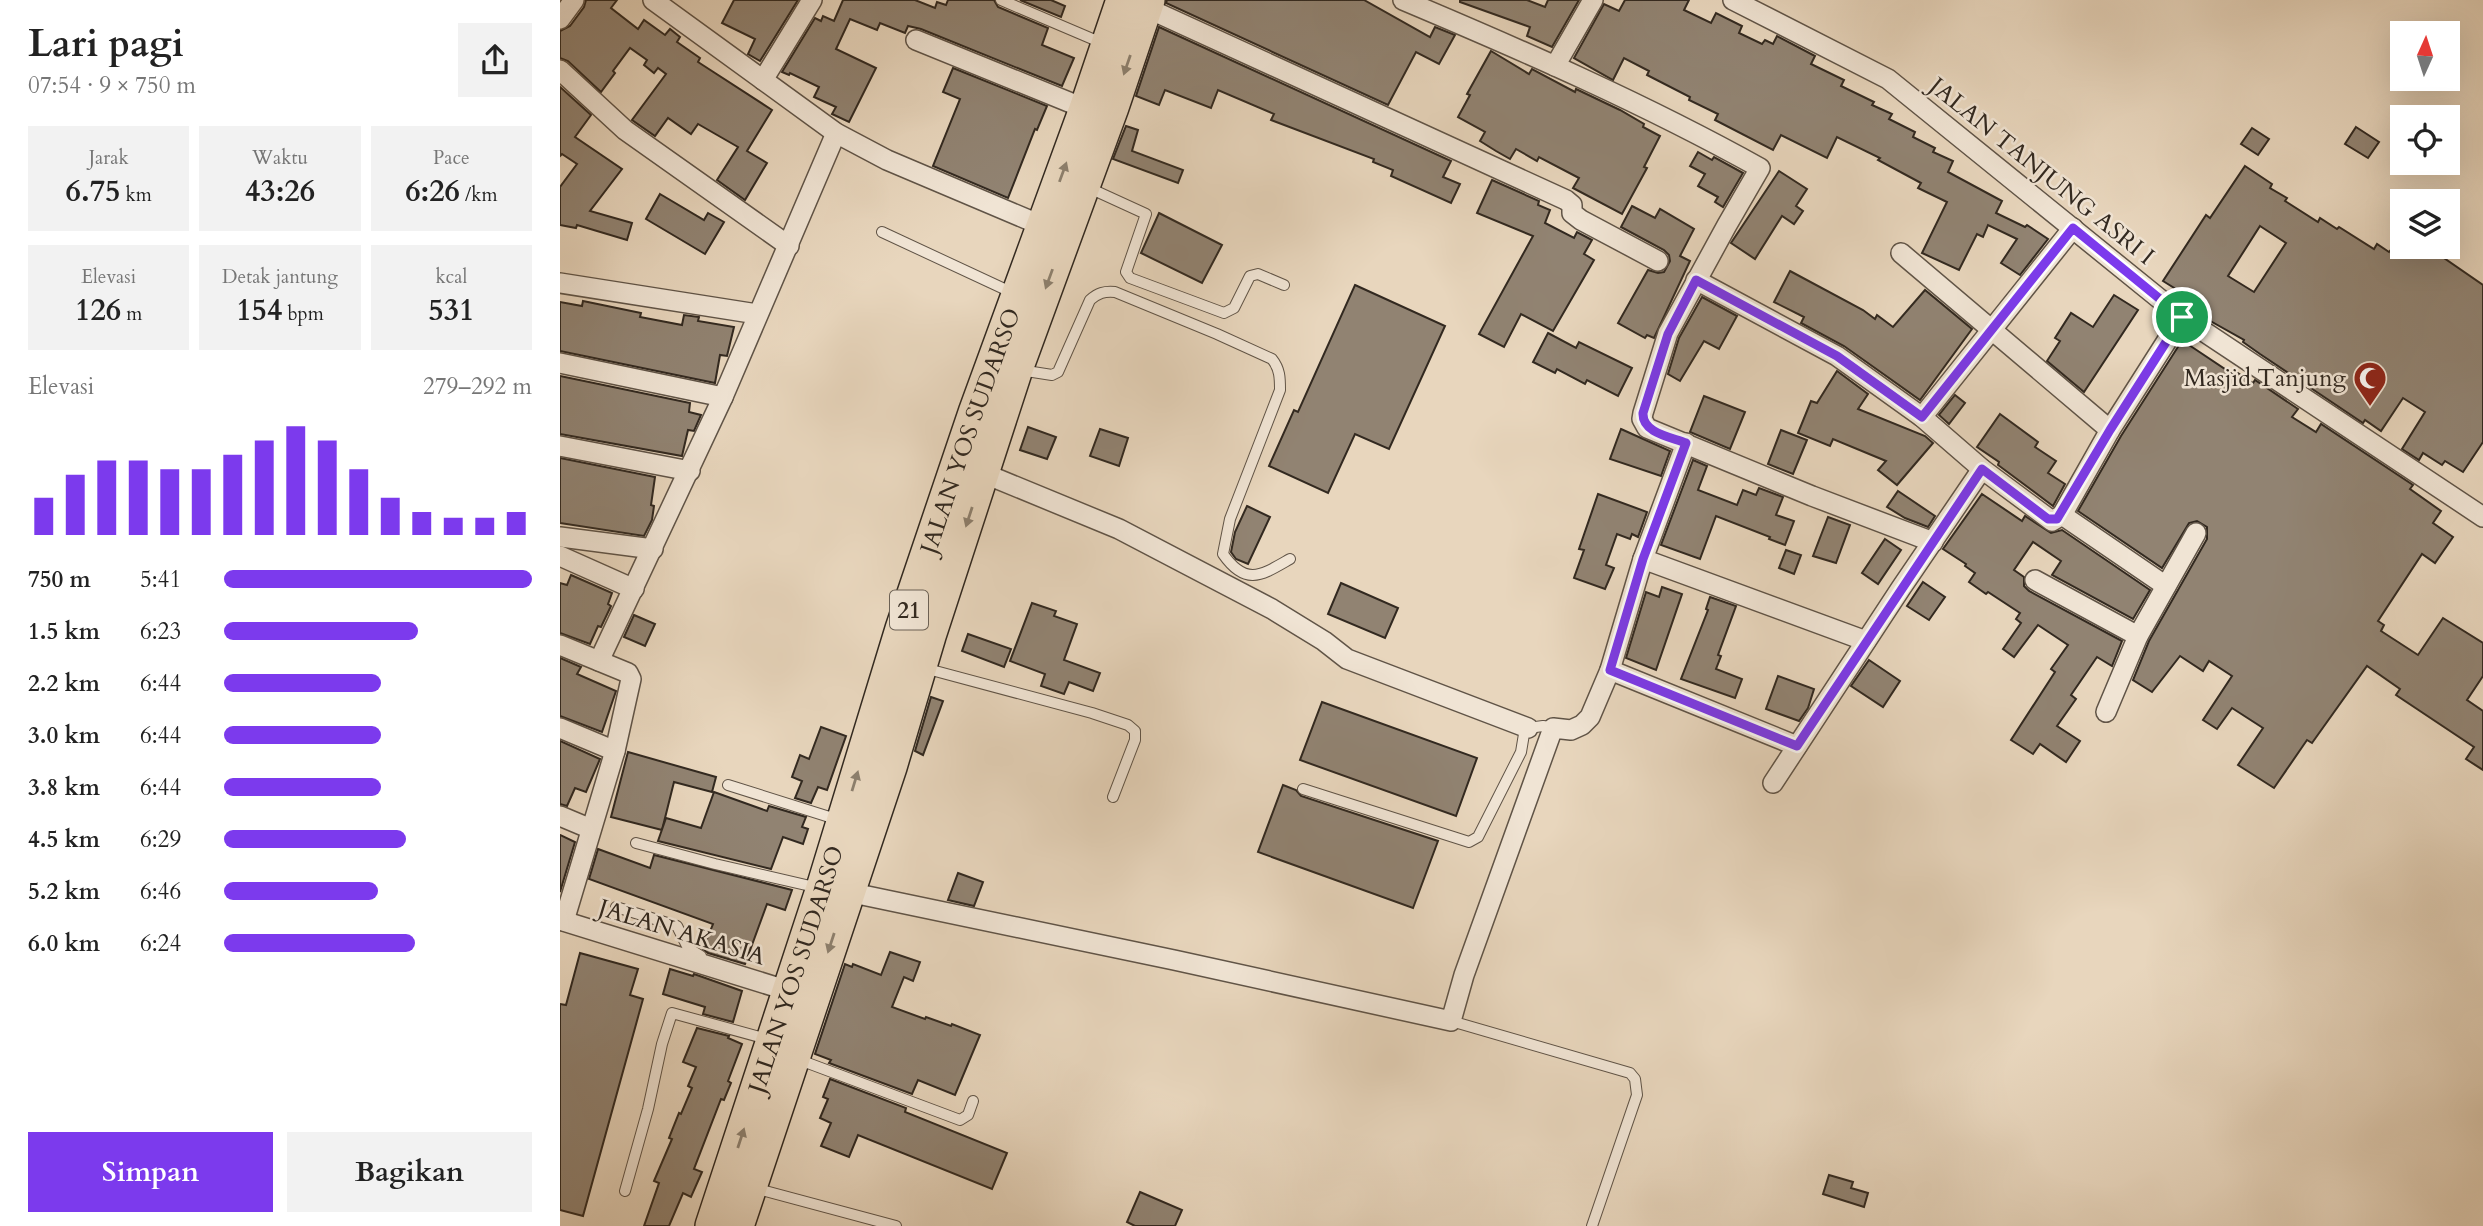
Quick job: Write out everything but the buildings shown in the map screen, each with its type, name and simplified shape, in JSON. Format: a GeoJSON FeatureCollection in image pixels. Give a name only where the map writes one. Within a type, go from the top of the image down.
{"type":"FeatureCollection","features":[{"type":"Feature","properties":{"kind":"highway","name":"JALAN YOS SUDARSO"},"geometry":{"type":"LineString","coordinates":[[783,1049],[791,986],[835,890],[843,821],[916,633],[983,474],[1016,369],[1086,109],[1109,46],[1139,3]]}},
{"type":"Feature","properties":{"kind":"highway","name":"JALAN YOS SUDARSO"},"geometry":{"type":"LineString","coordinates":[[712,1226],[739,1183],[835,890],[920,667],[916,633],[1017,294],[1083,186],[1139,3]]}},
{"type":"Feature","properties":{"kind":"highway","name":"JALAN YOS SUDARSO"},"geometry":{"type":"LineString","coordinates":[[737,1226],[739,1183]]}},
{"type":"Feature","properties":{"kind":"street"},"geometry":{"type":"LineString","coordinates":[[560,19],[574,0]]}},
{"type":"Feature","properties":{"kind":"street"},"geometry":{"type":"LineString","coordinates":[[654,0],[836,133],[887,160],[1054,231]]}},
{"type":"Feature","properties":{"kind":"street"},"geometry":{"type":"LineString","coordinates":[[763,80],[812,0]]}},
{"type":"Feature","properties":{"kind":"street"},"geometry":{"type":"LineString","coordinates":[[1403,0],[1680,124],[1760,169],[1668,334],[1642,419],[1647,428],[1933,542]]}},
{"type":"Feature","properties":{"kind":"street"},"geometry":{"type":"LineString","coordinates":[[1555,66],[1593,0]]}},
{"type":"Feature","properties":{"kind":"street","name":"JALAN TANJUNG ASRI I"},"geometry":{"type":"LineString","coordinates":[[1732,0],[1888,79],[2182,317],[2483,517]]}},
{"type":"Feature","properties":{"kind":"street"},"geometry":{"type":"LineString","coordinates":[[1139,3],[1566,200],[1572,205],[1572,213],[1581,220],[1658,261]]}},
{"type":"Feature","properties":{"kind":"street"},"geometry":{"type":"LineString","coordinates":[[916,40],[1086,109]]}},
{"type":"Feature","properties":{"kind":"street"},"geometry":{"type":"LineString","coordinates":[[560,70],[625,130],[789,246]]}},
{"type":"Feature","properties":{"kind":"street"},"geometry":{"type":"LineString","coordinates":[[599,661],[690,471],[836,133]]}},
{"type":"Feature","properties":{"kind":"street"},"geometry":{"type":"LineString","coordinates":[[1922,417],[2073,228]]}},
{"type":"Feature","properties":{"kind":"street"},"geometry":{"type":"LineString","coordinates":[[1901,253],[2110,430]]}},
{"type":"Feature","properties":{"kind":"street"},"geometry":{"type":"LineString","coordinates":[[1696,280],[1837,356],[1922,417],[1982,469],[2048,519],[2057,519],[2062,515],[2110,430],[2182,317]]}},
{"type":"Feature","properties":{"kind":"street"},"geometry":{"type":"LineString","coordinates":[[560,283],[757,314]]}},
{"type":"Feature","properties":{"kind":"street"},"geometry":{"type":"LineString","coordinates":[[560,363],[723,397]]}},
{"type":"Feature","properties":{"kind":"street"},"geometry":{"type":"LineString","coordinates":[[835,890],[1451,1021],[1464,975],[1553,728],[1571,730],[1590,717],[1610,670],[1643,559],[1686,443]]}},
{"type":"Feature","properties":{"kind":"street"},"geometry":{"type":"LineString","coordinates":[[560,446],[690,471]]}},
{"type":"Feature","properties":{"kind":"street"},"geometry":{"type":"LineString","coordinates":[[1773,783],[1982,469]]}},
{"type":"Feature","properties":{"kind":"street"},"geometry":{"type":"LineString","coordinates":[[983,474],[1119,529],[1272,609],[1324,640],[1347,659],[1528,729]]}},
{"type":"Feature","properties":{"kind":"street"},"geometry":{"type":"LineString","coordinates":[[2062,515],[2166,586]]}},
{"type":"Feature","properties":{"kind":"street"},"geometry":{"type":"LineString","coordinates":[[2106,712],[2138,636],[2196,533]]}},
{"type":"Feature","properties":{"kind":"street"},"geometry":{"type":"LineString","coordinates":[[560,537],[653,549]]}},
{"type":"Feature","properties":{"kind":"street"},"geometry":{"type":"LineString","coordinates":[[560,556],[634,589]]}},
{"type":"Feature","properties":{"kind":"street"},"geometry":{"type":"LineString","coordinates":[[1643,559],[1866,641]]}},
{"type":"Feature","properties":{"kind":"street"},"geometry":{"type":"LineString","coordinates":[[2035,580],[2138,636]]}},
{"type":"Feature","properties":{"kind":"street"},"geometry":{"type":"LineString","coordinates":[[560,645],[628,673],[631,679],[615,751],[562,921]]}},
{"type":"Feature","properties":{"kind":"street"},"geometry":{"type":"LineString","coordinates":[[1610,670],[1797,746]]}},
{"type":"Feature","properties":{"kind":"street"},"geometry":{"type":"LineString","coordinates":[[560,728],[615,751]]}},
{"type":"Feature","properties":{"kind":"street"},"geometry":{"type":"LineString","coordinates":[[560,816],[591,829]]}},
{"type":"Feature","properties":{"kind":"street","name":"JALAN AKASIA"},"geometry":{"type":"LineString","coordinates":[[562,921],[791,986]]}},
{"type":"Feature","properties":{"kind":"lane"},"geometry":{"type":"LineString","coordinates":[[1001,0],[1109,46]]}},
{"type":"Feature","properties":{"kind":"lane"},"geometry":{"type":"LineString","coordinates":[[1083,186],[1146,214],[1126,272],[1130,278],[1224,313],[1234,308],[1253,274],[1284,285]]}},
{"type":"Feature","properties":{"kind":"lane"},"geometry":{"type":"LineString","coordinates":[[882,233],[1017,294]]}},
{"type":"Feature","properties":{"kind":"lane"},"geometry":{"type":"LineString","coordinates":[[1016,369],[1055,375],[1090,300],[1106,292],[1115,292],[1272,359],[1280,376],[1280,390],[1230,519],[1223,554],[1231,566],[1243,573],[1261,575],[1290,559]]}},
{"type":"Feature","properties":{"kind":"lane"},"geometry":{"type":"LineString","coordinates":[[920,667],[1128,725],[1135,731],[1135,740],[1113,797]]}},
{"type":"Feature","properties":{"kind":"lane"},"geometry":{"type":"LineString","coordinates":[[1303,789],[1469,842],[1478,837],[1521,752],[1524,734],[1528,729],[1543,726],[1553,728]]}},
{"type":"Feature","properties":{"kind":"lane"},"geometry":{"type":"LineString","coordinates":[[728,786],[843,821]]}},
{"type":"Feature","properties":{"kind":"lane"},"geometry":{"type":"LineString","coordinates":[[636,842],[715,864],[835,890]]}},
{"type":"Feature","properties":{"kind":"lane"},"geometry":{"type":"LineString","coordinates":[[616,907],[677,926],[692,953],[791,986]]}},
{"type":"Feature","properties":{"kind":"lane"},"geometry":{"type":"LineString","coordinates":[[625,1191],[672,1013],[783,1049],[960,1120],[968,1115],[973,1101]]}},
{"type":"Feature","properties":{"kind":"lane"},"geometry":{"type":"LineString","coordinates":[[1451,1021],[1630,1073],[1635,1079],[1637,1095],[1592,1226]]}},
{"type":"Feature","properties":{"kind":"lane"},"geometry":{"type":"LineString","coordinates":[[739,1183],[896,1226]]}},
{"type":"Feature","properties":{"kind":"place","name":"Masjid Tanjung"},"geometry":{"type":"Point","coordinates":[2370,408]}},
{"type":"Feature","properties":{"kind":"route"},"geometry":{"type":"LineString","coordinates":[[2073,228],[2182,317],[2110,430],[2062,515],[2057,519],[2048,519],[1982,469],[1797,746],[1610,670],[1643,559],[1686,443],[1647,428],[1642,419],[1668,334],[1696,280],[1837,356],[1922,417],[2073,228]]}}]}
